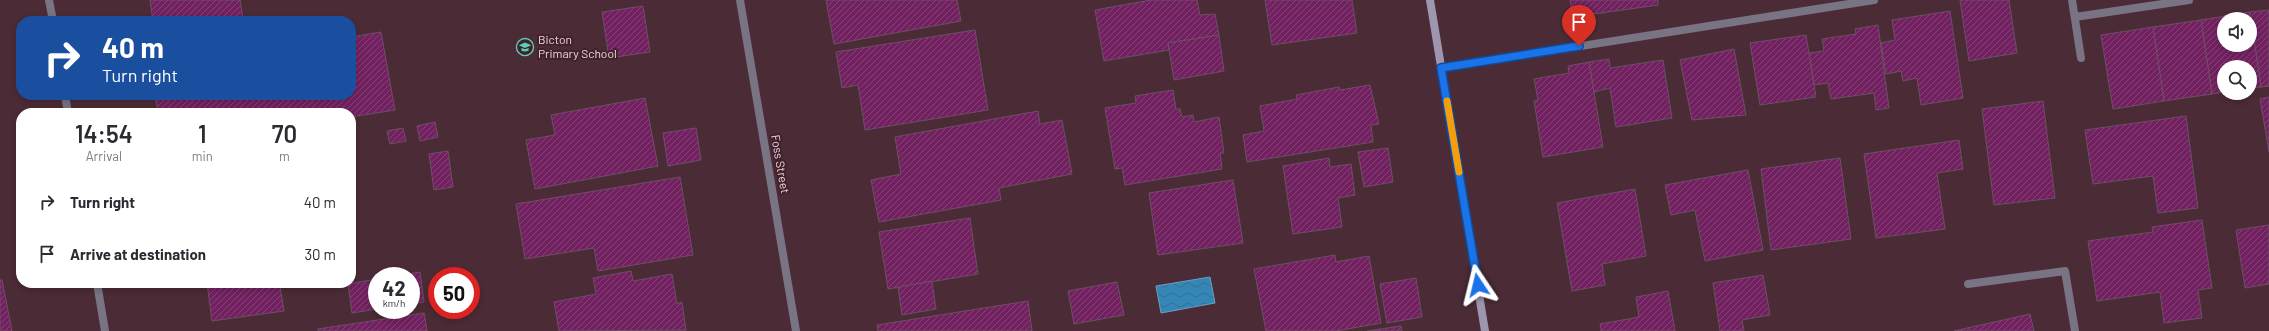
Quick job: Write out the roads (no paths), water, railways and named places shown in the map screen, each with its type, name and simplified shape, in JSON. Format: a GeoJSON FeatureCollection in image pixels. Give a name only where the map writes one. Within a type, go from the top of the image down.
{"type":"FeatureCollection","features":[{"type":"Feature","properties":{"kind":"main road"},"geometry":{"type":"LineString","coordinates":[[1430,0],[1486,331]]}},
{"type":"Feature","properties":{"kind":"street"},"geometry":{"type":"LineString","coordinates":[[50,0],[52,16]]}},
{"type":"Feature","properties":{"kind":"street","name":"Foss Street"},"geometry":{"type":"LineString","coordinates":[[740,0],[796,331]]}},
{"type":"Feature","properties":{"kind":"street"},"geometry":{"type":"LineString","coordinates":[[1441,68],[1874,0]]}},
{"type":"Feature","properties":{"kind":"street"},"geometry":{"type":"LineString","coordinates":[[2072,0],[2082,58]]}},
{"type":"Feature","properties":{"kind":"street"},"geometry":{"type":"LineString","coordinates":[[2075,17],[2189,0]]}},
{"type":"Feature","properties":{"kind":"street"},"geometry":{"type":"LineString","coordinates":[[1968,284],[2065,271],[2075,331]]}},
{"type":"Feature","properties":{"kind":"street"},"geometry":{"type":"LineString","coordinates":[[98,288],[105,331]]}},
{"type":"Feature","properties":{"kind":"water"},"geometry":{"type":"Polygon","coordinates":[[[1210,277],[1215,303],[1161,313],[1156,286],[1210,277]]]}},
{"type":"Feature","properties":{"kind":"place","name":"Bicton Primary School"},"geometry":{"type":"Point","coordinates":[525,47]}}]}
